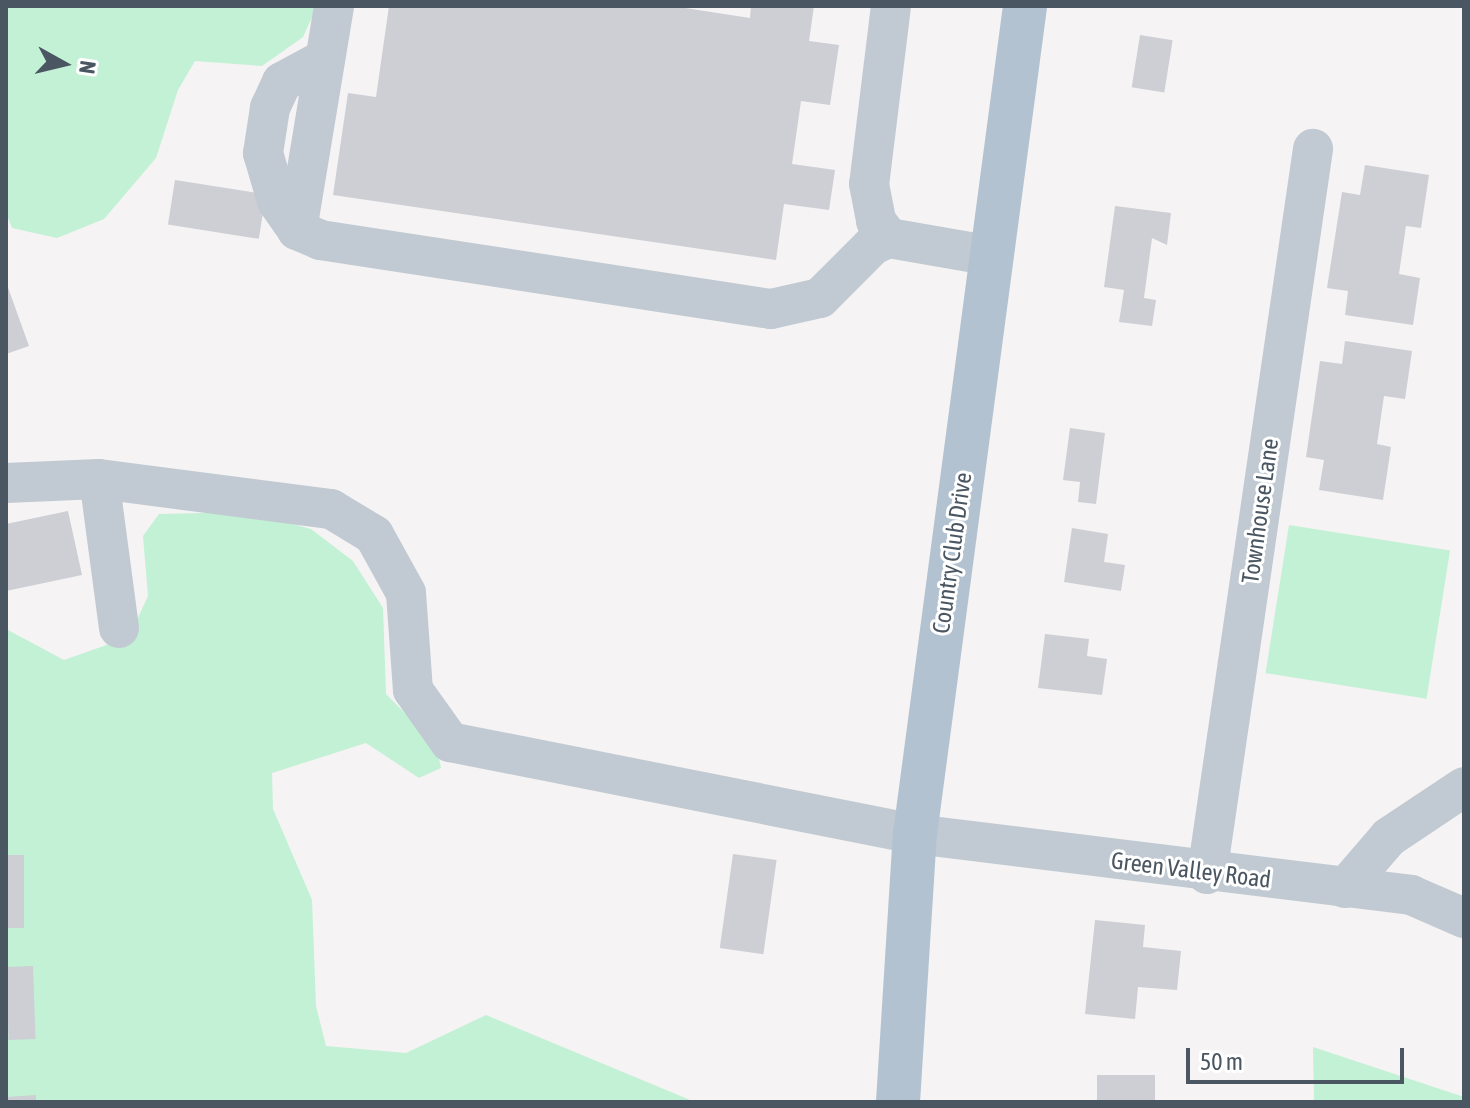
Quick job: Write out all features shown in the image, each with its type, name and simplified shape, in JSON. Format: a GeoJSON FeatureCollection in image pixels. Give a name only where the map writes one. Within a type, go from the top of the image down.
{"type":"FeatureCollection","features":[{"type":"Feature","properties":{"kind":"main road","name":"Country Club Drive"},"geometry":{"type":"LineString","coordinates":[[898,1102],[915,834],[1025,6]]}},
{"type":"Feature","properties":{"kind":"street"},"geometry":{"type":"LineString","coordinates":[[334,6],[297,230],[320,240],[771,309],[820,298],[873,245],[889,238],[992,256]]}},
{"type":"Feature","properties":{"kind":"street"},"geometry":{"type":"LineString","coordinates":[[889,238],[876,221],[869,184],[891,6]]}},
{"type":"Feature","properties":{"kind":"street","name":"Townhouse Lane"},"geometry":{"type":"LineString","coordinates":[[1207,874],[1313,149]]}},
{"type":"Feature","properties":{"kind":"street"},"geometry":{"type":"LineString","coordinates":[[99,479],[119,628]]}},
{"type":"Feature","properties":{"kind":"street","name":"Green Valley Road"},"geometry":{"type":"LineString","coordinates":[[6,483],[99,479],[331,509],[374,535],[406,593],[413,690],[450,742],[915,834],[1207,874],[1411,895],[1464,918]]}},
{"type":"Feature","properties":{"kind":"street"},"geometry":{"type":"LineString","coordinates":[[1345,888],[1389,837],[1464,787]]}},
{"type":"Feature","properties":{"kind":"green space"},"geometry":{"type":"Polygon","coordinates":[[[6,6],[317,6],[303,37],[262,66],[195,61],[178,90],[156,158],[104,219],[57,238],[12,228],[6,213],[6,6]]]}},
{"type":"Feature","properties":{"kind":"green space"},"geometry":{"type":"Polygon","coordinates":[[[249,512],[311,529],[353,561],[383,608],[386,694],[436,744],[441,768],[419,778],[366,743],[272,773],[273,809],[312,900],[316,1006],[326,1046],[406,1053],[486,1015],[695,1102],[6,1102],[6,629],[64,660],[129,637],[148,596],[143,536],[159,514],[249,512]]]}},
{"type":"Feature","properties":{"kind":"green space"},"geometry":{"type":"Polygon","coordinates":[[[1289,525],[1450,550],[1427,699],[1266,673],[1289,525]]]}},
{"type":"Feature","properties":{"kind":"green space"},"geometry":{"type":"Polygon","coordinates":[[[1313,1047],[1464,1097],[1464,1102],[1314,1102],[1313,1047]]]}},
{"type":"Feature","properties":{"kind":"building"},"geometry":{"type":"Polygon","coordinates":[[[389,6],[672,6],[750,18],[751,6],[814,6],[809,41],[839,45],[830,105],[801,101],[792,164],[835,170],[829,210],[784,204],[776,260],[333,195],[348,93],[376,97],[389,6]]]}},
{"type":"Feature","properties":{"kind":"building"},"geometry":{"type":"Polygon","coordinates":[[[1140,35],[1173,40],[1164,93],[1132,87],[1140,35]]]}},
{"type":"Feature","properties":{"kind":"building"},"geometry":{"type":"Polygon","coordinates":[[[1365,165],[1429,175],[1421,228],[1406,226],[1399,274],[1420,278],[1413,325],[1345,315],[1348,291],[1327,288],[1342,192],[1360,195],[1365,165]]]}},
{"type":"Feature","properties":{"kind":"building"},"geometry":{"type":"Polygon","coordinates":[[[175,180],[266,194],[259,239],[168,224],[175,180]]]}},
{"type":"Feature","properties":{"kind":"building"},"geometry":{"type":"Polygon","coordinates":[[[1115,206],[1171,213],[1167,245],[1152,238],[1144,298],[1156,300],[1152,326],[1119,322],[1124,290],[1104,287],[1115,206]]]}},
{"type":"Feature","properties":{"kind":"building"},"geometry":{"type":"Polygon","coordinates":[[[6,282],[29,346],[6,354],[6,282]]]}},
{"type":"Feature","properties":{"kind":"building"},"geometry":{"type":"Polygon","coordinates":[[[1345,341],[1412,351],[1405,399],[1384,396],[1377,444],[1391,447],[1383,500],[1319,490],[1324,460],[1306,457],[1320,361],[1342,364],[1345,341]]]}},
{"type":"Feature","properties":{"kind":"building"},"geometry":{"type":"Polygon","coordinates":[[[1070,428],[1105,433],[1096,504],[1078,502],[1080,482],[1063,480],[1070,428]]]}},
{"type":"Feature","properties":{"kind":"building"},"geometry":{"type":"Polygon","coordinates":[[[68,511],[82,575],[6,591],[6,524],[68,511]]]}},
{"type":"Feature","properties":{"kind":"building"},"geometry":{"type":"Polygon","coordinates":[[[1072,528],[1108,534],[1104,562],[1125,565],[1121,591],[1064,582],[1072,528]]]}},
{"type":"Feature","properties":{"kind":"building"},"geometry":{"type":"Polygon","coordinates":[[[1045,634],[1089,639],[1087,656],[1107,659],[1102,695],[1038,688],[1045,634]]]}},
{"type":"Feature","properties":{"kind":"building"},"geometry":{"type":"Polygon","coordinates":[[[733,854],[777,860],[763,954],[720,948],[733,854]]]}},
{"type":"Feature","properties":{"kind":"building"},"geometry":{"type":"Polygon","coordinates":[[[6,855],[24,855],[24,928],[6,928],[6,855]]]}},
{"type":"Feature","properties":{"kind":"building"},"geometry":{"type":"Polygon","coordinates":[[[1095,920],[1145,925],[1143,947],[1181,951],[1177,990],[1138,987],[1135,1019],[1085,1014],[1095,920]]]}},
{"type":"Feature","properties":{"kind":"building"},"geometry":{"type":"Polygon","coordinates":[[[33,966],[36,1039],[9,1040],[6,967],[33,966]]]}},
{"type":"Feature","properties":{"kind":"building"},"geometry":{"type":"Polygon","coordinates":[[[1097,1075],[1155,1075],[1155,1102],[1097,1102],[1097,1075]]]}},
{"type":"Feature","properties":{"kind":"building"},"geometry":{"type":"Polygon","coordinates":[[[36,1095],[36,1102],[6,1102],[6,1097],[36,1095]]]}}]}
